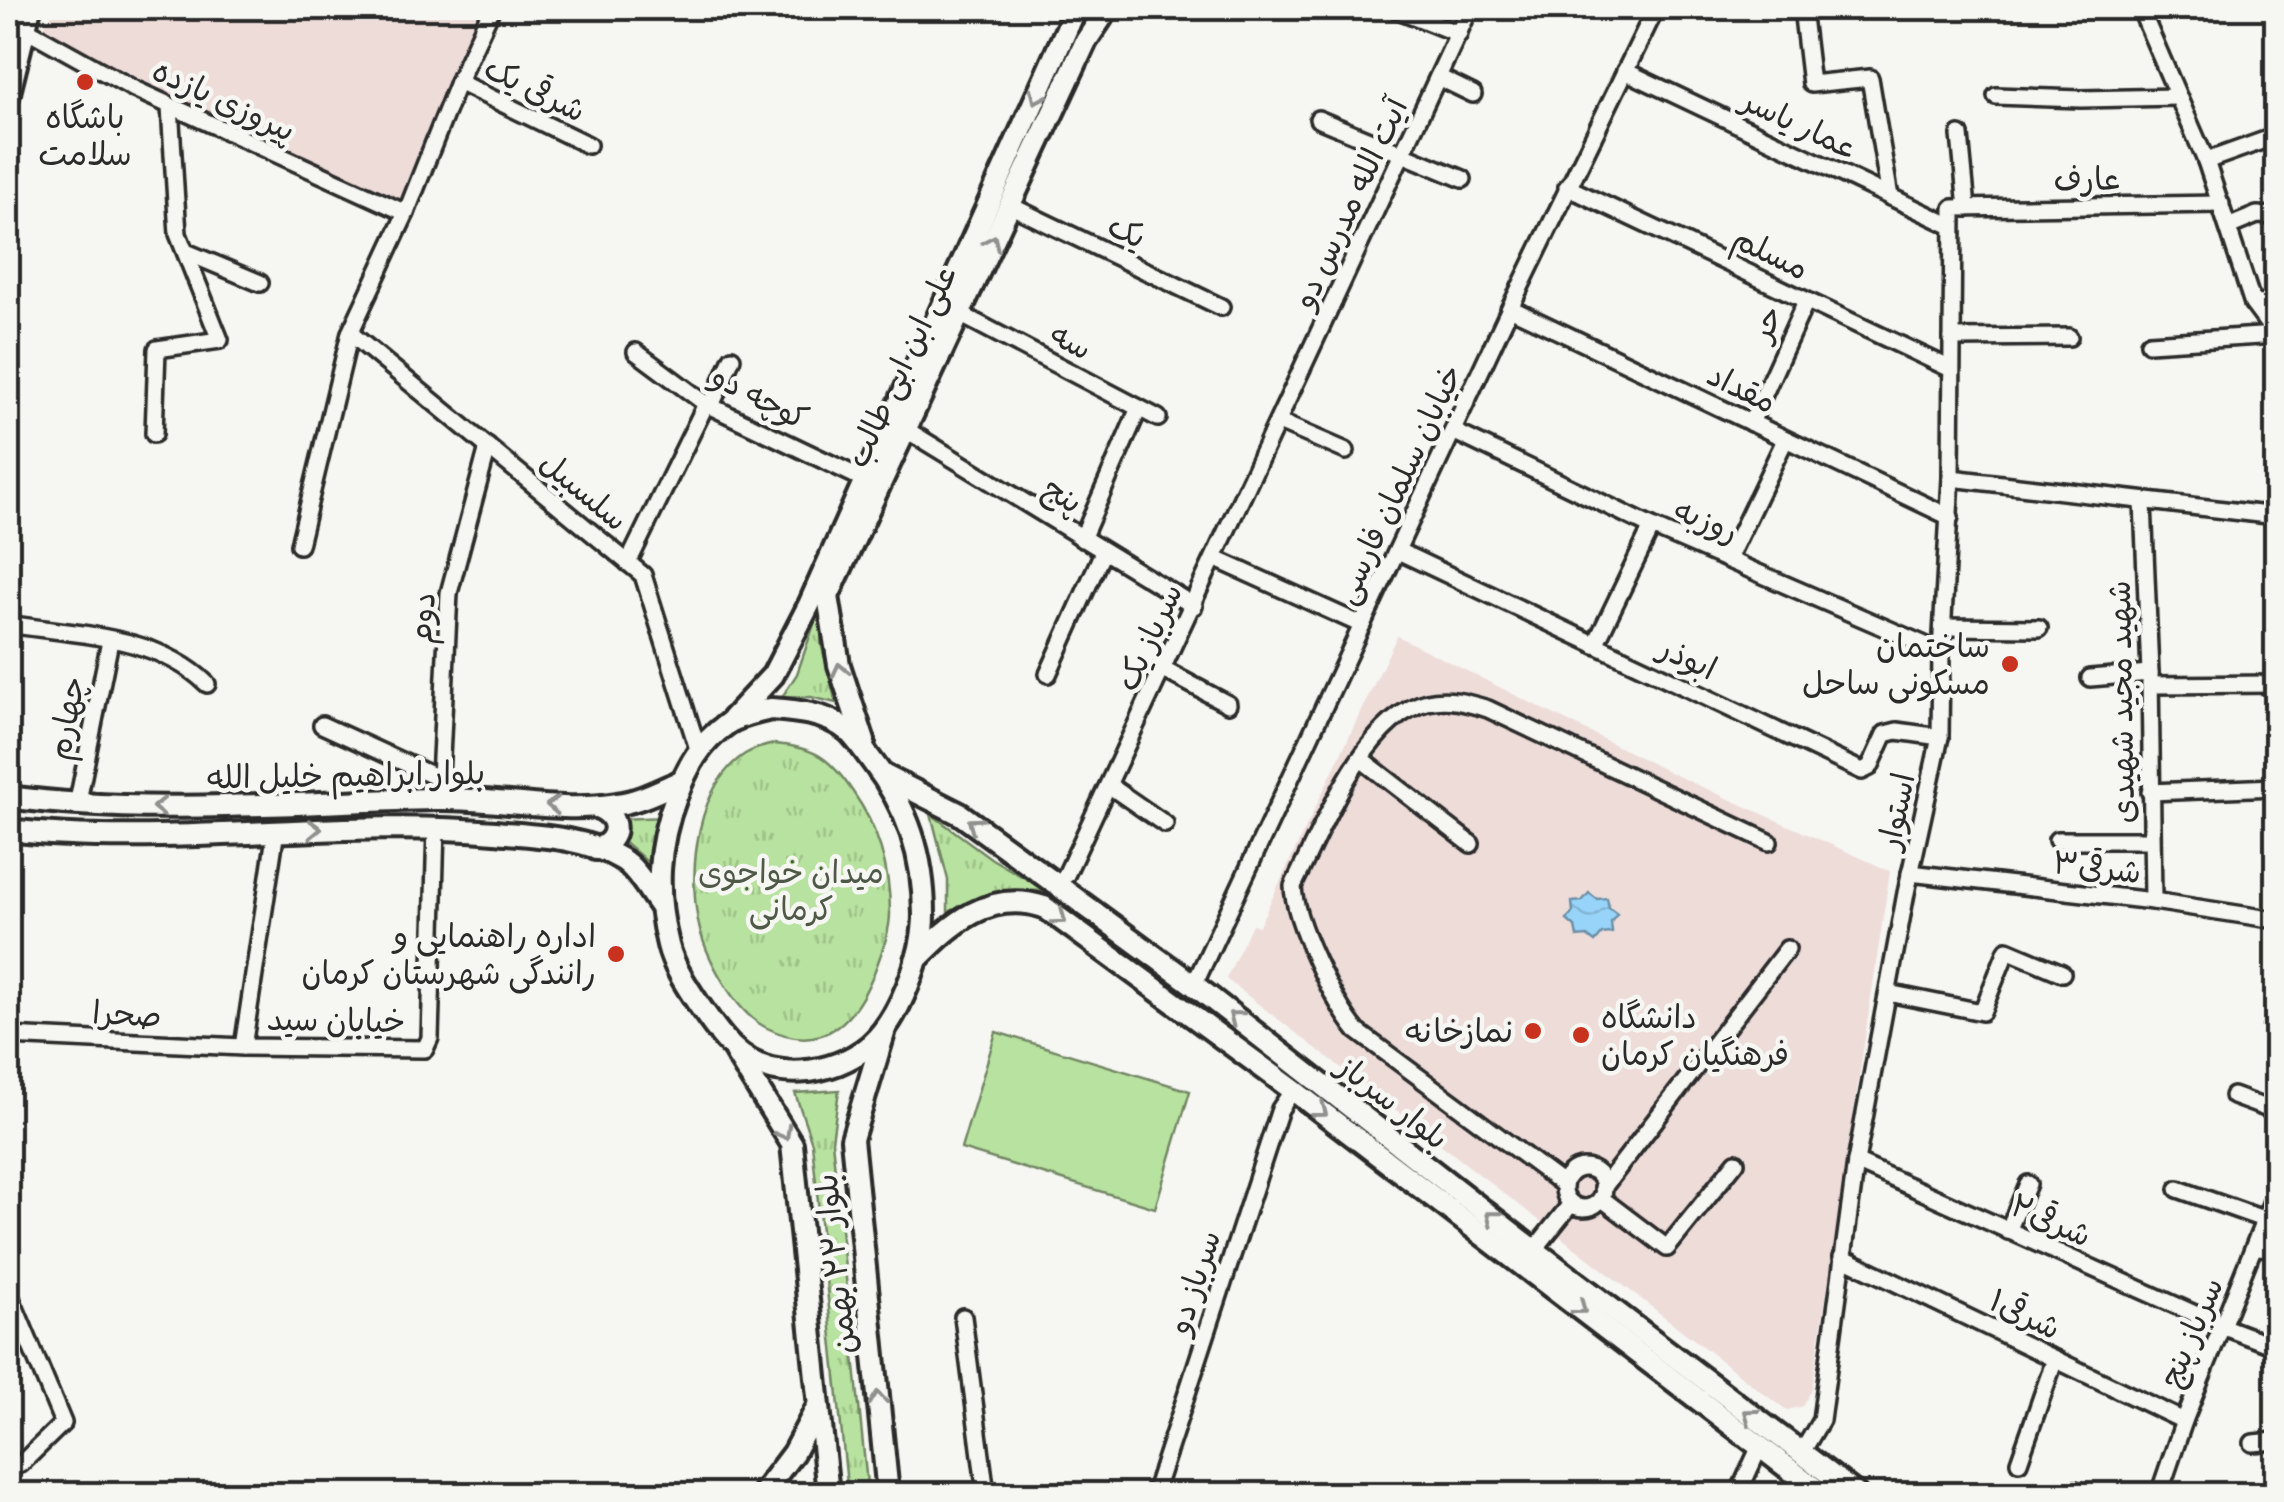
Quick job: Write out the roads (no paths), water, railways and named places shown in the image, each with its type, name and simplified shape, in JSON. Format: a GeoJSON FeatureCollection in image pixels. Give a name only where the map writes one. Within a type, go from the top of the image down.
{"type":"FeatureCollection","features":[{"type":"Feature","properties":{"kind":"main road"},"geometry":{"type":"LineString","coordinates":[[8,97],[21,17],[10,8]]}},
{"type":"Feature","properties":{"kind":"main road","name":"علی ابن ابی طالب"},"geometry":{"type":"LineString","coordinates":[[730,722],[773,675],[809,606],[1076,8]]}},
{"type":"Feature","properties":{"kind":"main road","name":"علی ابن ابی طالب"},"geometry":{"type":"LineString","coordinates":[[878,768],[847,697],[828,596],[1086,41],[1108,8]]}},
{"type":"Feature","properties":{"kind":"main road"},"geometry":{"type":"LineString","coordinates":[[770,709],[811,712],[848,732],[878,768],[914,832],[923,876],[924,920],[916,960],[884,1032],[852,1059],[813,1072],[772,1069],[734,1050],[686,986],[668,950],[660,906],[658,861],[666,821],[698,749],[730,722],[770,709]]}},
{"type":"Feature","properties":{"kind":"main road","name":"بلوار سرباز"},"geometry":{"type":"LineString","coordinates":[[878,768],[960,814],[1194,985],[1856,1494]]}},
{"type":"Feature","properties":{"kind":"main road","name":"بلوار ابراهیم خلیل الله"},"geometry":{"type":"LineString","coordinates":[[8,797],[77,806],[199,808],[440,789],[596,807],[637,800],[681,781]]}},
{"type":"Feature","properties":{"kind":"main road"},"geometry":{"type":"LineString","coordinates":[[596,807],[614,818],[616,828],[614,838],[596,849]]}},
{"type":"Feature","properties":{"kind":"main road","name":"بلوار ابراهیم خلیل الله"},"geometry":{"type":"LineString","coordinates":[[8,830],[75,834],[436,827],[557,838],[624,860],[660,906]]}},
{"type":"Feature","properties":{"kind":"main road","name":"بلوار سرباز"},"geometry":{"type":"LineString","coordinates":[[916,960],[948,929],[980,908],[1018,902],[1037,904],[1293,1090],[1822,1494]]}},
{"type":"Feature","properties":{"kind":"main road","name":"بلوار ۲۲ بهمن"},"geometry":{"type":"LineString","coordinates":[[884,1032],[852,1139],[888,1494]]}},
{"type":"Feature","properties":{"kind":"main road","name":"بلوار ۲۲ بهمن"},"geometry":{"type":"LineString","coordinates":[[734,1050],[792,1144],[828,1494]]}},
{"type":"Feature","properties":{"kind":"main road"},"geometry":{"type":"LineString","coordinates":[[762,1494],[793,1454],[819,1404]]}},
{"type":"Feature","properties":{"kind":"street"},"geometry":{"type":"LineString","coordinates":[[300,545],[350,333],[406,214],[492,8]]}},
{"type":"Feature","properties":{"kind":"street","name":"آیت الله مدرس دو"},"geometry":{"type":"LineString","coordinates":[[1279,422],[1470,8]]}},
{"type":"Feature","properties":{"kind":"street","name":"خیابان سلمان فارسی"},"geometry":{"type":"LineString","coordinates":[[1194,985],[1510,308],[1656,8]]}},
{"type":"Feature","properties":{"kind":"street"},"geometry":{"type":"LineString","coordinates":[[1802,8],[1811,84],[1870,78],[1890,197]]}},
{"type":"Feature","properties":{"kind":"street"},"geometry":{"type":"LineString","coordinates":[[2140,8],[2206,161],[2253,304],[2276,335]]}},
{"type":"Feature","properties":{"kind":"street"},"geometry":{"type":"LineString","coordinates":[[1396,9],[1459,34]]}},
{"type":"Feature","properties":{"kind":"street","name":"پیروزی یازده"},"geometry":{"type":"LineString","coordinates":[[21,17],[170,107],[406,214]]}},
{"type":"Feature","properties":{"kind":"street","name":"عمار یاسر"},"geometry":{"type":"LineString","coordinates":[[1625,71],[1952,226]]}},
{"type":"Feature","properties":{"kind":"street"},"geometry":{"type":"LineString","coordinates":[[1438,77],[1473,94]]}},
{"type":"Feature","properties":{"kind":"street","name":"شرقی یک"},"geometry":{"type":"LineString","coordinates":[[458,82],[588,145]]}},
{"type":"Feature","properties":{"kind":"street"},"geometry":{"type":"LineString","coordinates":[[1996,96],[2177,96]]}},
{"type":"Feature","properties":{"kind":"street"},"geometry":{"type":"LineString","coordinates":[[154,434],[159,347],[220,340],[178,234],[170,107]]}},
{"type":"Feature","properties":{"kind":"street"},"geometry":{"type":"LineString","coordinates":[[1318,119],[1463,179]]}},
{"type":"Feature","properties":{"kind":"street","name":"استوار"},"geometry":{"type":"LineString","coordinates":[[1801,1454],[1821,1420],[1856,1162],[1940,737],[1952,478],[1952,226],[1960,208],[1960,135]]}},
{"type":"Feature","properties":{"kind":"street"},"geometry":{"type":"LineString","coordinates":[[2206,161],[2276,136]]}},
{"type":"Feature","properties":{"kind":"street","name":"مسلم"},"geometry":{"type":"LineString","coordinates":[[1568,187],[1951,369]]}},
{"type":"Feature","properties":{"kind":"street","name":"عارف"},"geometry":{"type":"LineString","coordinates":[[1960,208],[2220,204]]}},
{"type":"Feature","properties":{"kind":"street","name":"یک"},"geometry":{"type":"LineString","coordinates":[[1009,205],[1221,307]]}},
{"type":"Feature","properties":{"kind":"street"},"geometry":{"type":"LineString","coordinates":[[2228,226],[2257,215],[2276,216]]}},
{"type":"Feature","properties":{"kind":"street"},"geometry":{"type":"LineString","coordinates":[[186,252],[260,282]]}},
{"type":"Feature","properties":{"kind":"street","name":"حر"},"geometry":{"type":"LineString","coordinates":[[1751,423],[1806,301]]}},
{"type":"Feature","properties":{"kind":"street"},"geometry":{"type":"LineString","coordinates":[[2253,304],[2276,303]]}},
{"type":"Feature","properties":{"kind":"street","name":"مقداد"},"geometry":{"type":"LineString","coordinates":[[1510,308],[1950,517]]}},
{"type":"Feature","properties":{"kind":"street","name":"سه"},"geometry":{"type":"LineString","coordinates":[[958,313],[1158,418]]}},
{"type":"Feature","properties":{"kind":"street","name":"سلسبیل"},"geometry":{"type":"LineString","coordinates":[[350,333],[643,575],[698,749]]}},
{"type":"Feature","properties":{"kind":"street"},"geometry":{"type":"LineString","coordinates":[[2149,343],[2276,335]]}},
{"type":"Feature","properties":{"kind":"street"},"geometry":{"type":"LineString","coordinates":[[1952,338],[2069,337]]}},
{"type":"Feature","properties":{"kind":"street","name":"کوچه دو"},"geometry":{"type":"LineString","coordinates":[[636,352],[709,405],[865,480]]}},
{"type":"Feature","properties":{"kind":"street"},"geometry":{"type":"LineString","coordinates":[[628,563],[732,358]]}},
{"type":"Feature","properties":{"kind":"street"},"geometry":{"type":"LineString","coordinates":[[1082,539],[1140,408]]}},
{"type":"Feature","properties":{"kind":"street"},"geometry":{"type":"LineString","coordinates":[[1279,422],[1346,451]]}},
{"type":"Feature","properties":{"kind":"street","name":"سرباز یک"},"geometry":{"type":"LineString","coordinates":[[1066,875],[1279,422]]}},
{"type":"Feature","properties":{"kind":"street","name":"پنج"},"geometry":{"type":"LineString","coordinates":[[905,428],[1194,606]]}},
{"type":"Feature","properties":{"kind":"street","name":"روزبه"},"geometry":{"type":"LineString","coordinates":[[1453,431],[1652,527],[1941,652]]}},
{"type":"Feature","properties":{"kind":"street"},"geometry":{"type":"LineString","coordinates":[[1728,559],[1786,440]]}},
{"type":"Feature","properties":{"kind":"street","name":"دوم"},"geometry":{"type":"LineString","coordinates":[[440,789],[448,593],[488,447]]}},
{"type":"Feature","properties":{"kind":"street"},"geometry":{"type":"LineString","coordinates":[[1952,478],[2276,516]]}},
{"type":"Feature","properties":{"kind":"street","name":"شهید مجید شهیدی"},"geometry":{"type":"LineString","coordinates":[[2143,502],[2150,679],[2152,901]]}},
{"type":"Feature","properties":{"kind":"street"},"geometry":{"type":"LineString","coordinates":[[1596,645],[1652,527]]}},
{"type":"Feature","properties":{"kind":"street","name":"ابوذر"},"geometry":{"type":"LineString","coordinates":[[1398,551],[1862,772],[1870,767],[1885,734],[1897,731],[1940,737]]}},
{"type":"Feature","properties":{"kind":"street"},"geometry":{"type":"LineString","coordinates":[[1048,674],[1103,552]]}},
{"type":"Feature","properties":{"kind":"street"},"geometry":{"type":"LineString","coordinates":[[1216,559],[1362,625]]}},
{"type":"Feature","properties":{"kind":"street"},"geometry":{"type":"LineString","coordinates":[[8,624],[149,647],[188,665],[208,684]]}},
{"type":"Feature","properties":{"kind":"street"},"geometry":{"type":"LineString","coordinates":[[1943,627],[2039,628]]}},
{"type":"Feature","properties":{"kind":"street","name":"چهارم"},"geometry":{"type":"LineString","coordinates":[[77,806],[110,640]]}},
{"type":"Feature","properties":{"kind":"street"},"geometry":{"type":"LineString","coordinates":[[1164,670],[1228,704]]}},
{"type":"Feature","properties":{"kind":"street"},"geometry":{"type":"LineString","coordinates":[[2090,678],[2276,684]]}},
{"type":"Feature","properties":{"kind":"street"},"geometry":{"type":"LineString","coordinates":[[1571,1204],[1564,1185],[1357,1030],[1328,983],[1294,904],[1293,886],[1361,759],[1385,728],[1408,709],[1454,699],[1488,709],[1769,842]]}},
{"type":"Feature","properties":{"kind":"street"},"geometry":{"type":"LineString","coordinates":[[322,725],[440,789]]}},
{"type":"Feature","properties":{"kind":"street"},"geometry":{"type":"LineString","coordinates":[[1361,759],[1472,844]]}},
{"type":"Feature","properties":{"kind":"street"},"geometry":{"type":"LineString","coordinates":[[1110,786],[1166,824]]}},
{"type":"Feature","properties":{"kind":"street"},"geometry":{"type":"LineString","coordinates":[[2150,792],[2276,788]]}},
{"type":"Feature","properties":{"kind":"street","name":"خیابان سید"},"geometry":{"type":"LineString","coordinates":[[276,830],[244,1046],[424,1049],[430,1038],[436,827]]}},
{"type":"Feature","properties":{"kind":"street"},"geometry":{"type":"LineString","coordinates":[[2057,840],[2151,840]]}},
{"type":"Feature","properties":{"kind":"street","name":"شرقی۳"},"geometry":{"type":"LineString","coordinates":[[1910,874],[2152,901],[2276,920]]}},
{"type":"Feature","properties":{"kind":"street"},"geometry":{"type":"LineString","coordinates":[[1571,1204],[1584,1208],[1602,1193],[1787,950]]}},
{"type":"Feature","properties":{"kind":"street"},"geometry":{"type":"LineString","coordinates":[[1888,992],[1982,1012],[2007,950],[2062,973]]}},
{"type":"Feature","properties":{"kind":"street","name":"صحرا"},"geometry":{"type":"LineString","coordinates":[[8,1036],[244,1046]]}},
{"type":"Feature","properties":{"kind":"street","name":"سرباز دو"},"geometry":{"type":"LineString","coordinates":[[1154,1494],[1280,1109],[1293,1090]]}},
{"type":"Feature","properties":{"kind":"street"},"geometry":{"type":"LineString","coordinates":[[2233,1096],[2276,1112]]}},
{"type":"Feature","properties":{"kind":"street"},"geometry":{"type":"LineString","coordinates":[[1564,1185],[1574,1171],[1586,1168],[1596,1173],[1602,1193],[1667,1248],[1736,1162]]}},
{"type":"Feature","properties":{"kind":"street","name":"شرقی۲"},"geometry":{"type":"LineString","coordinates":[[1856,1162],[2224,1327],[2266,1343],[2276,1342]]}},
{"type":"Feature","properties":{"kind":"street"},"geometry":{"type":"LineString","coordinates":[[2008,1231],[2028,1184]]}},
{"type":"Feature","properties":{"kind":"street"},"geometry":{"type":"LineString","coordinates":[[2178,1188],[2266,1220]]}},
{"type":"Feature","properties":{"kind":"street","name":"سرباز پنج"},"geometry":{"type":"LineString","coordinates":[[2159,1494],[2276,1191]]}},
{"type":"Feature","properties":{"kind":"street"},"geometry":{"type":"LineString","coordinates":[[1534,1250],[1571,1204]]}},
{"type":"Feature","properties":{"kind":"street"},"geometry":{"type":"LineString","coordinates":[[2256,1246],[2276,1248]]}},
{"type":"Feature","properties":{"kind":"street","name":"شرقی۱"},"geometry":{"type":"LineString","coordinates":[[1842,1257],[2184,1422]]}},
{"type":"Feature","properties":{"kind":"street"},"geometry":{"type":"LineString","coordinates":[[8,1291],[63,1423],[21,1464],[8,1466]]}},
{"type":"Feature","properties":{"kind":"street"},"geometry":{"type":"LineString","coordinates":[[963,1316],[986,1494]]}},
{"type":"Feature","properties":{"kind":"street"},"geometry":{"type":"LineString","coordinates":[[2019,1462],[2055,1359]]}},
{"type":"Feature","properties":{"kind":"street"},"geometry":{"type":"LineString","coordinates":[[2253,1443],[2276,1441]]}},
{"type":"Feature","properties":{"kind":"street"},"geometry":{"type":"LineString","coordinates":[[1738,1494],[1760,1446]]}},
{"type":"Feature","properties":{"kind":"water"},"geometry":{"type":"Polygon","coordinates":[[[1589,893],[1597,899],[1607,898],[1609,908],[1617,914],[1611,922],[1612,933],[1602,934],[1595,942],[1587,936],[1577,937],[1575,927],[1567,920],[1573,912],[1572,902],[1582,901],[1589,893]]]}},
{"type":"Feature","properties":{"kind":"place","name":"باشگاه سلامت"},"geometry":{"type":"Point","coordinates":[85,82]}},
{"type":"Feature","properties":{"kind":"place","name":"ساختمان مسکونی ساحل"},"geometry":{"type":"Point","coordinates":[2010,664]}},
{"type":"Feature","properties":{"kind":"place","name":"اداره راهنمایی و رانندگی شهرستان کرمان"},"geometry":{"type":"Point","coordinates":[616,954]}},
{"type":"Feature","properties":{"kind":"place","name":"نمازخانه"},"geometry":{"type":"Point","coordinates":[1533,1031]}},
{"type":"Feature","properties":{"kind":"place","name":"دانشگاه فرهنگیان کرمان"},"geometry":{"type":"Point","coordinates":[1581,1035]}},
{"type":"Feature","properties":{"kind":"park label","name":"میدان خواجوی کرمانی"},"geometry":{"type":"Point","coordinates":[791,890]}}]}
